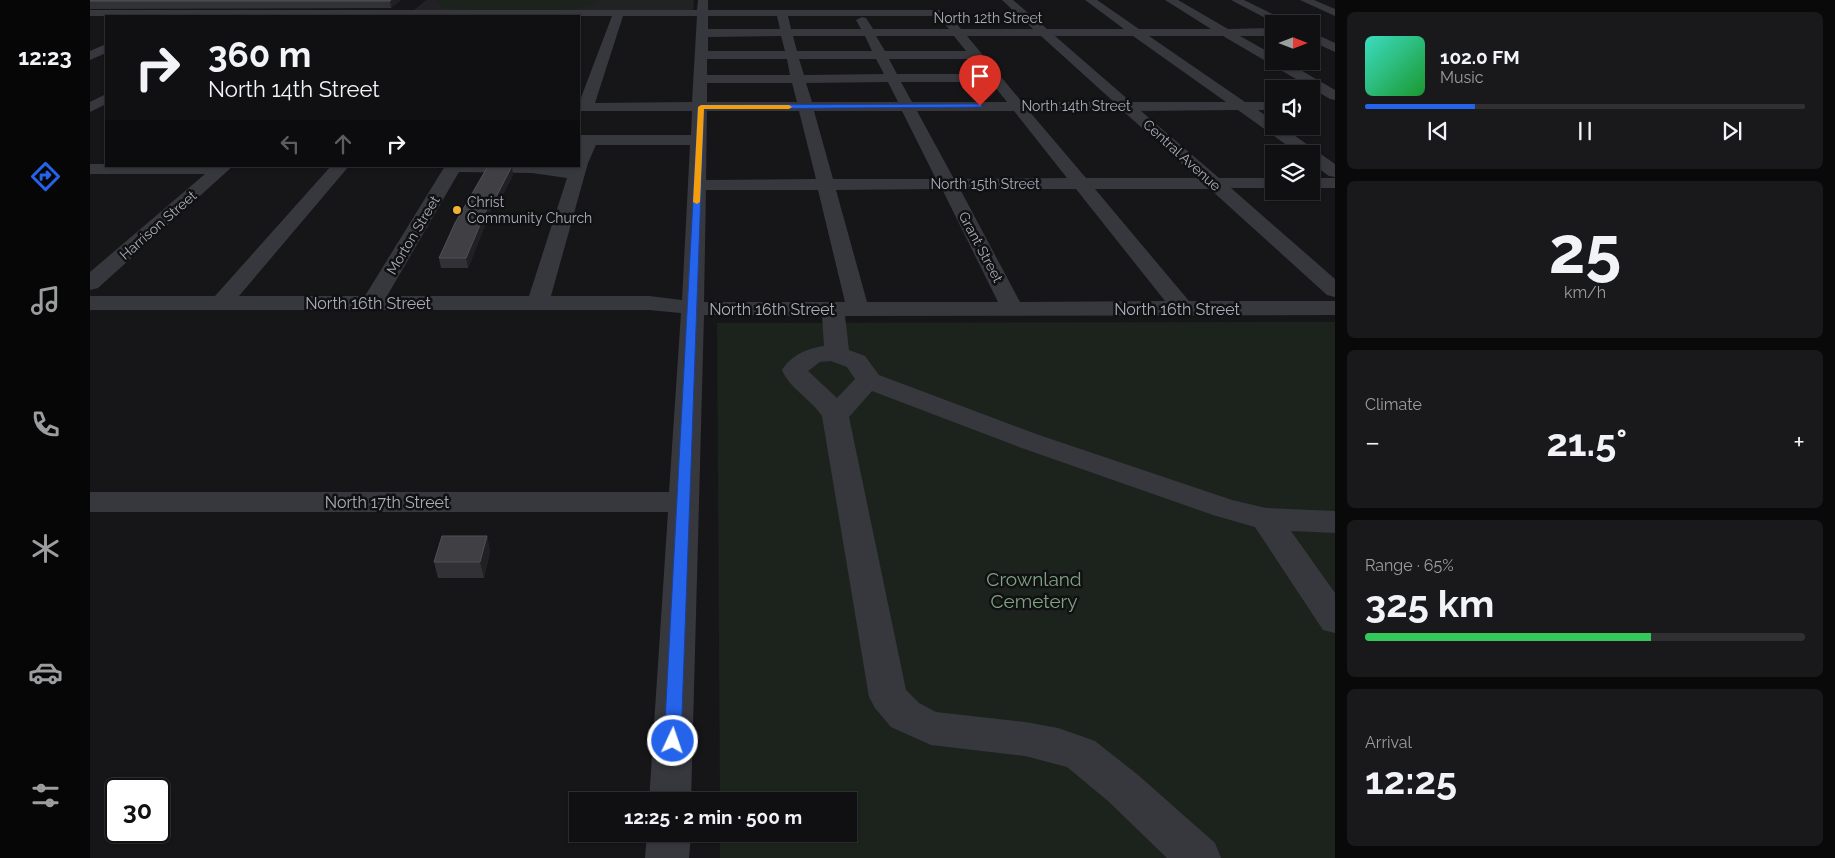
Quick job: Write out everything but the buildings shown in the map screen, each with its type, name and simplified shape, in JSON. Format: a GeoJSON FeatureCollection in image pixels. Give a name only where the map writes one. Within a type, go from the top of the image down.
{"type":"FeatureCollection","features":[{"type":"Feature","properties":{"kind":"street"},"geometry":{"type":"LineString","coordinates":[[93,15],[128,0]]}},
{"type":"Feature","properties":{"kind":"street"},"geometry":{"type":"LineString","coordinates":[[171,15],[200,0]]}},
{"type":"Feature","properties":{"kind":"street"},"geometry":{"type":"LineString","coordinates":[[247,15],[272,0]]}},
{"type":"Feature","properties":{"kind":"street"},"geometry":{"type":"LineString","coordinates":[[324,15],[345,0]]}},
{"type":"Feature","properties":{"kind":"street"},"geometry":{"type":"LineString","coordinates":[[398,15],[415,0]]}},
{"type":"Feature","properties":{"kind":"street"},"geometry":{"type":"LineString","coordinates":[[600,13],[606,0]]}},
{"type":"Feature","properties":{"kind":"street","name":"Central Avenue"},"geometry":{"type":"LineString","coordinates":[[1007,0],[1335,290]]}},
{"type":"Feature","properties":{"kind":"street"},"geometry":{"type":"LineString","coordinates":[[1090,0],[1298,145]]}},
{"type":"Feature","properties":{"kind":"street"},"geometry":{"type":"LineString","coordinates":[[1170,0],[1265,56]]}},
{"type":"Feature","properties":{"kind":"street"},"geometry":{"type":"LineString","coordinates":[[1236,0],[1268,15]]}},
{"type":"Feature","properties":{"kind":"street"},"geometry":{"type":"LineString","coordinates":[[1305,0],[1335,13]]}},
{"type":"Feature","properties":{"kind":"street"},"geometry":{"type":"LineString","coordinates":[[779,6],[858,309]]}},
{"type":"Feature","properties":{"kind":"street"},"geometry":{"type":"LineString","coordinates":[[702,36],[779,6],[936,6],[1183,309]]}},
{"type":"Feature","properties":{"kind":"street","name":"Grant Street"},"geometry":{"type":"LineString","coordinates":[[854,6],[1013,309]]}},
{"type":"Feature","properties":{"kind":"street"},"geometry":{"type":"LineString","coordinates":[[582,107],[619,13]]}},
{"type":"Feature","properties":{"kind":"street","name":"North 12th Street"},"geometry":{"type":"LineString","coordinates":[[93,15],[545,15],[619,13],[702,36],[786,33],[1265,32]]}},
{"type":"Feature","properties":{"kind":"street"},"geometry":{"type":"LineString","coordinates":[[1320,32],[1327,32]]}},
{"type":"Feature","properties":{"kind":"street"},"geometry":{"type":"LineString","coordinates":[[702,36],[792,55],[976,55]]}},
{"type":"Feature","properties":{"kind":"street"},"geometry":{"type":"LineString","coordinates":[[702,36],[798,78],[994,78]]}},
{"type":"Feature","properties":{"kind":"street"},"geometry":{"type":"LineString","coordinates":[[670,792],[693,308],[702,36]]}},
{"type":"Feature","properties":{"kind":"street"},"geometry":{"type":"LineString","coordinates":[[1320,40],[1335,48]]}},
{"type":"Feature","properties":{"kind":"street"},"geometry":{"type":"LineString","coordinates":[[90,44],[105,46]]}},
{"type":"Feature","properties":{"kind":"street"},"geometry":{"type":"LineString","coordinates":[[90,56],[105,47]]}},
{"type":"Feature","properties":{"kind":"street"},"geometry":{"type":"LineString","coordinates":[[1290,70],[1335,96]]}},
{"type":"Feature","properties":{"kind":"street"},"geometry":{"type":"LineString","coordinates":[[90,107],[105,99]]}},
{"type":"Feature","properties":{"kind":"street","name":"North 14th Street"},"geometry":{"type":"LineString","coordinates":[[582,107],[1265,106]]}},
{"type":"Feature","properties":{"kind":"street"},"geometry":{"type":"LineString","coordinates":[[1320,106],[1335,106]]}},
{"type":"Feature","properties":{"kind":"street"},"geometry":{"type":"LineString","coordinates":[[90,107],[105,107]]}},
{"type":"Feature","properties":{"kind":"street"},"geometry":{"type":"LineString","coordinates":[[580,162],[584,140],[699,140]]}},
{"type":"Feature","properties":{"kind":"street"},"geometry":{"type":"LineString","coordinates":[[1320,161],[1335,172]]}},
{"type":"Feature","properties":{"kind":"street"},"geometry":{"type":"LineString","coordinates":[[221,304],[340,167]]}},
{"type":"Feature","properties":{"kind":"street"},"geometry":{"type":"LineString","coordinates":[[454,167],[532,168],[556,173],[578,173]]}},
{"type":"Feature","properties":{"kind":"street","name":"Morton Street"},"geometry":{"type":"LineString","coordinates":[[372,303],[454,167]]}},
{"type":"Feature","properties":{"kind":"street"},"geometry":{"type":"LineString","coordinates":[[538,303],[579,167]]}},
{"type":"Feature","properties":{"kind":"street"},"geometry":{"type":"LineString","coordinates":[[90,179],[101,168],[224,168]]}},
{"type":"Feature","properties":{"kind":"street","name":"Harrison Street"},"geometry":{"type":"LineString","coordinates":[[90,283],[224,168]]}},
{"type":"Feature","properties":{"kind":"street","name":"North 15th Street"},"geometry":{"type":"LineString","coordinates":[[697,185],[1265,183]]}},
{"type":"Feature","properties":{"kind":"street"},"geometry":{"type":"LineString","coordinates":[[1320,183],[1335,183]]}},
{"type":"Feature","properties":{"kind":"street","name":"North 16th Street"},"geometry":{"type":"LineString","coordinates":[[90,303],[649,303],[693,308],[833,310],[1335,308]]}},
{"type":"Feature","properties":{"kind":"street"},"geometry":{"type":"LineString","coordinates":[[833,310],[837,355]]}},
{"type":"Feature","properties":{"kind":"street"},"geometry":{"type":"LineString","coordinates":[[1199,858],[1123,788],[1081,754],[1058,746],[1025,739],[931,728],[905,715],[888,697],[835,416],[826,402],[802,382],[795,370],[799,362],[816,355],[849,357],[863,368],[868,380],[911,398],[1133,478],[1266,519],[1335,522]]}},
{"type":"Feature","properties":{"kind":"street"},"geometry":{"type":"LineString","coordinates":[[835,416],[868,380]]}},
{"type":"Feature","properties":{"kind":"street","name":"North 17th Street"},"geometry":{"type":"LineString","coordinates":[[90,502],[684,502]]}},
{"type":"Feature","properties":{"kind":"street"},"geometry":{"type":"LineString","coordinates":[[1266,519],[1335,620]]}},
{"type":"Feature","properties":{"kind":"street"},"geometry":{"type":"LineString","coordinates":[[667,858],[668,842]]}},
{"type":"Feature","properties":{"kind":"shaded area"},"geometry":{"type":"Polygon","coordinates":[[[426,0],[694,0],[693,11],[413,11],[426,0]]]}},
{"type":"Feature","properties":{"kind":"green space"},"geometry":{"type":"Polygon","coordinates":[[[436,0],[600,0],[571,9],[526,12],[447,8],[439,5],[436,0]]]}},
{"type":"Feature","properties":{"kind":"green space","name":"Crownland Cemetery"},"geometry":{"type":"Polygon","coordinates":[[[1335,322],[1335,858],[720,858],[720,842],[857,842],[857,792],[720,792],[717,323],[1335,322]]]}},
{"type":"Feature","properties":{"kind":"slow traffic"},"geometry":{"type":"LineString","coordinates":[[697,202],[701,107],[789,107]]}},
{"type":"Feature","properties":{"kind":"place","name":"Christ Community Church"},"geometry":{"type":"Point","coordinates":[457,210]}},
{"type":"Feature","properties":{"kind":"route"},"geometry":{"type":"LineString","coordinates":[[673,741],[701,107],[980,106]]}}]}
